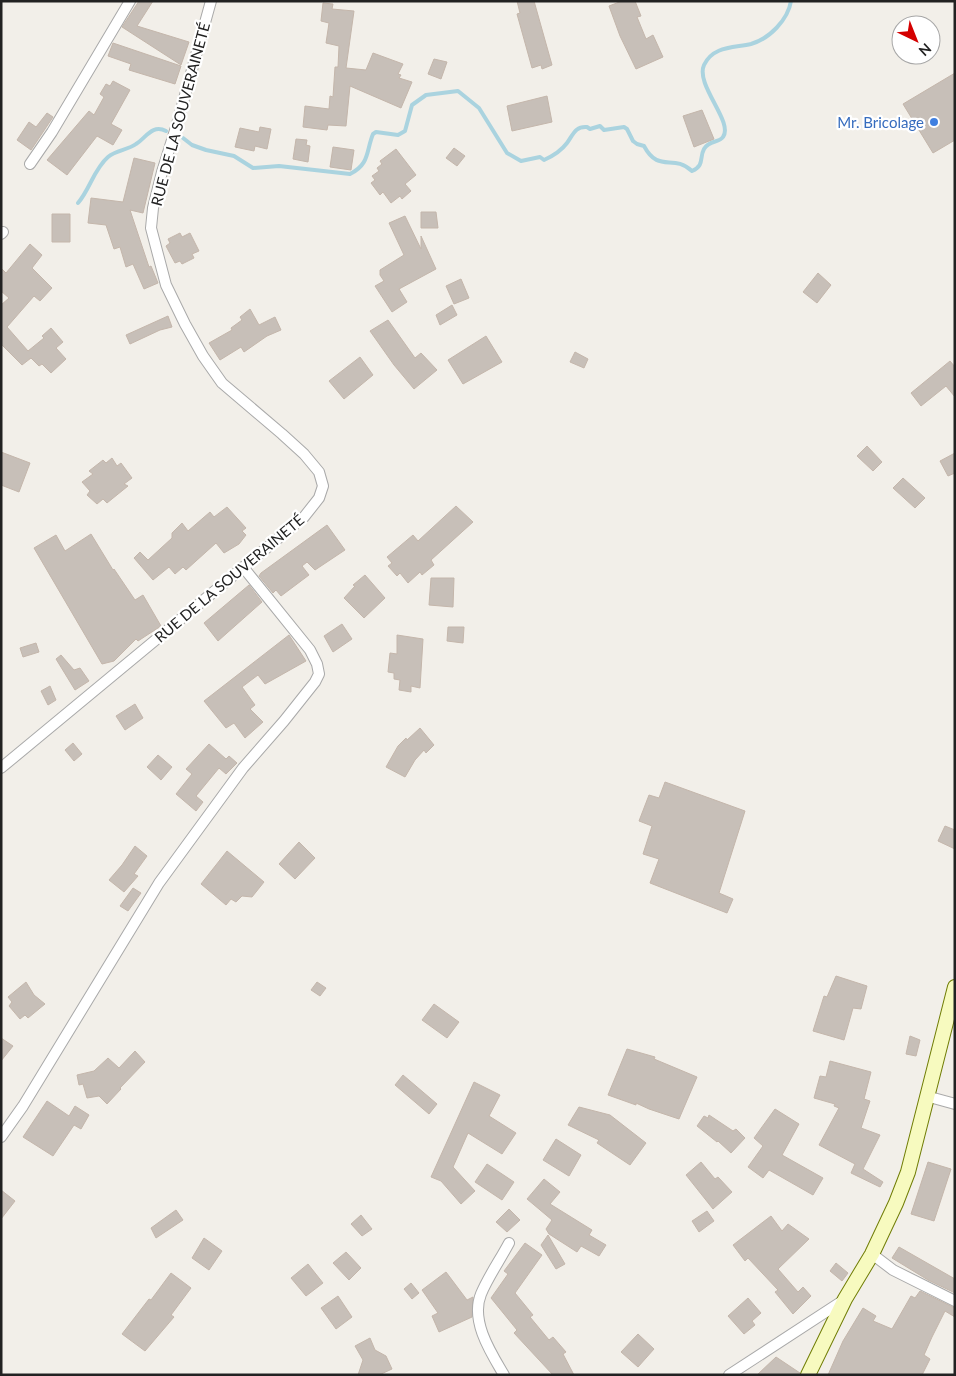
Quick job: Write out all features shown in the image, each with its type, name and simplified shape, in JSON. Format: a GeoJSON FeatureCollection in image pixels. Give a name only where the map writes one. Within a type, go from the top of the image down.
{"type":"FeatureCollection","features":[{"type":"Feature","properties":{"kind":"street"},"geometry":{"type":"LineString","coordinates":[[30,164],[52,132],[130,1]]}},
{"type":"Feature","properties":{"kind":"street","name":"RUE DE LA SOUVERAINETÉ"},"geometry":{"type":"LineString","coordinates":[[1,768],[304,517],[319,498],[323,486],[319,472],[304,454],[222,383],[202,356],[184,324],[166,285],[151,228],[162,172],[178,124],[211,1]]}},
{"type":"Feature","properties":{"kind":"street"},"geometry":{"type":"LineString","coordinates":[[1,1137],[24,1106],[159,883],[243,768],[284,722],[319,674],[317,664],[310,650],[242,567]]}},
{"type":"Feature","properties":{"kind":"street"},"geometry":{"type":"LineString","coordinates":[[808,1375],[845,1299],[872,1254],[908,1172],[955,986]]}},
{"type":"Feature","properties":{"kind":"street"},"geometry":{"type":"LineString","coordinates":[[926,1096],[955,1104]]}},
{"type":"Feature","properties":{"kind":"street"},"geometry":{"type":"LineString","coordinates":[[504,1375],[485,1343],[479,1307],[480,1296],[510,1243]]}},
{"type":"Feature","properties":{"kind":"street"},"geometry":{"type":"LineString","coordinates":[[872,1254],[893,1270],[955,1301]]}},
{"type":"Feature","properties":{"kind":"street"},"geometry":{"type":"LineString","coordinates":[[729,1375],[845,1299]]}},
{"type":"Feature","properties":{"kind":"building"},"geometry":{"type":"Polygon","coordinates":[[[139,1],[153,1],[137,26],[189,42],[181,65],[122,27],[139,1]]]}},
{"type":"Feature","properties":{"kind":"building"},"geometry":{"type":"Polygon","coordinates":[[[517,1],[534,1],[552,65],[542,69],[541,65],[532,68],[517,14],[520,13],[517,1]]]}},
{"type":"Feature","properties":{"kind":"building"},"geometry":{"type":"Polygon","coordinates":[[[622,1],[635,1],[641,16],[637,17],[646,39],[653,35],[663,57],[636,69],[620,36],[609,6],[622,1]]]}},
{"type":"Feature","properties":{"kind":"building"},"geometry":{"type":"Polygon","coordinates":[[[323,3],[333,4],[332,9],[354,11],[346,68],[366,70],[373,53],[403,64],[398,74],[401,75],[399,78],[412,82],[401,108],[350,86],[346,126],[328,125],[327,130],[303,127],[305,106],[329,109],[330,96],[333,97],[335,67],[338,67],[339,46],[326,43],[329,23],[321,21],[323,3]]]}},
{"type":"Feature","properties":{"kind":"building"},"geometry":{"type":"Polygon","coordinates":[[[113,43],[181,66],[175,84],[129,70],[131,64],[108,56],[113,43]]]}},
{"type":"Feature","properties":{"kind":"building"},"geometry":{"type":"Polygon","coordinates":[[[434,59],[447,62],[441,79],[428,74],[434,59]]]}},
{"type":"Feature","properties":{"kind":"building","name":"Mr. Bricolage"},"geometry":{"type":"Polygon","coordinates":[[[955,73],[955,140],[933,153],[903,104],[955,73]]]}},
{"type":"Feature","properties":{"kind":"building"},"geometry":{"type":"Polygon","coordinates":[[[113,81],[130,90],[111,124],[122,130],[113,145],[97,136],[67,175],[47,160],[89,111],[94,115],[104,97],[100,94],[106,84],[110,86],[113,81]]]}},
{"type":"Feature","properties":{"kind":"building"},"geometry":{"type":"Polygon","coordinates":[[[547,96],[552,122],[512,131],[507,106],[547,96]]]}},
{"type":"Feature","properties":{"kind":"building"},"geometry":{"type":"Polygon","coordinates":[[[702,110],[714,139],[694,147],[683,116],[702,110]]]}},
{"type":"Feature","properties":{"kind":"building"},"geometry":{"type":"Polygon","coordinates":[[[47,113],[53,117],[31,150],[17,140],[29,122],[36,127],[47,113]]]}},
{"type":"Feature","properties":{"kind":"building"},"geometry":{"type":"Polygon","coordinates":[[[260,127],[271,129],[267,149],[255,146],[254,151],[235,147],[240,128],[259,132],[260,127]]]}},
{"type":"Feature","properties":{"kind":"building"},"geometry":{"type":"Polygon","coordinates":[[[296,139],[307,140],[306,145],[310,146],[308,162],[293,159],[296,139]]]}},
{"type":"Feature","properties":{"kind":"building"},"geometry":{"type":"Polygon","coordinates":[[[333,147],[354,150],[351,170],[330,167],[333,147]]]}},
{"type":"Feature","properties":{"kind":"building"},"geometry":{"type":"Polygon","coordinates":[[[454,148],[465,156],[457,166],[446,158],[454,148]]]}},
{"type":"Feature","properties":{"kind":"building"},"geometry":{"type":"Polygon","coordinates":[[[396,149],[416,175],[405,184],[411,191],[402,199],[400,196],[391,203],[383,192],[380,195],[371,183],[375,180],[372,176],[379,171],[377,168],[382,164],[380,161],[396,149]]]}},
{"type":"Feature","properties":{"kind":"building"},"geometry":{"type":"Polygon","coordinates":[[[134,158],[155,163],[143,213],[130,210],[149,267],[151,266],[158,283],[144,289],[133,264],[126,267],[120,247],[114,249],[106,225],[88,223],[91,198],[123,202],[134,158]]]}},
{"type":"Feature","properties":{"kind":"building"},"geometry":{"type":"Polygon","coordinates":[[[421,212],[436,212],[438,228],[421,228],[421,212]]]}},
{"type":"Feature","properties":{"kind":"building"},"geometry":{"type":"Polygon","coordinates":[[[52,214],[70,214],[70,242],[52,242],[52,214]]]}},
{"type":"Feature","properties":{"kind":"building"},"geometry":{"type":"Polygon","coordinates":[[[405,216],[421,249],[421,236],[436,269],[399,289],[407,302],[392,312],[375,286],[384,281],[380,275],[380,270],[404,255],[389,223],[405,216]]]}},
{"type":"Feature","properties":{"kind":"building"},"geometry":{"type":"Polygon","coordinates":[[[180,233],[182,237],[190,233],[199,251],[192,254],[194,258],[182,264],[180,261],[175,263],[166,246],[170,243],[168,239],[180,233]]]}},
{"type":"Feature","properties":{"kind":"building"},"geometry":{"type":"Polygon","coordinates":[[[30,244],[42,255],[32,268],[52,288],[40,301],[34,296],[7,327],[28,351],[44,338],[42,336],[51,328],[63,342],[56,348],[66,359],[51,373],[42,364],[39,366],[31,358],[22,365],[1,344],[1,305],[9,298],[1,291],[1,268],[6,273],[30,244]]]}},
{"type":"Feature","properties":{"kind":"building"},"geometry":{"type":"Polygon","coordinates":[[[818,273],[831,285],[817,303],[803,292],[818,273]]]}},
{"type":"Feature","properties":{"kind":"building"},"geometry":{"type":"Polygon","coordinates":[[[461,279],[469,298],[454,304],[446,286],[461,279]]]}},
{"type":"Feature","properties":{"kind":"building"},"geometry":{"type":"Polygon","coordinates":[[[452,305],[457,315],[440,325],[436,315],[452,305]]]}},
{"type":"Feature","properties":{"kind":"building"},"geometry":{"type":"Polygon","coordinates":[[[250,309],[259,325],[275,317],[281,330],[267,336],[244,352],[241,347],[220,360],[209,343],[232,330],[231,328],[242,320],[240,317],[250,309]]]}},
{"type":"Feature","properties":{"kind":"building"},"geometry":{"type":"Polygon","coordinates":[[[168,316],[172,327],[160,330],[130,344],[126,335],[168,316]]]}},
{"type":"Feature","properties":{"kind":"building"},"geometry":{"type":"Polygon","coordinates":[[[388,320],[415,358],[421,353],[437,370],[414,389],[370,331],[388,320]]]}},
{"type":"Feature","properties":{"kind":"building"},"geometry":{"type":"Polygon","coordinates":[[[486,336],[502,362],[463,384],[448,360],[486,336]]]}},
{"type":"Feature","properties":{"kind":"building"},"geometry":{"type":"Polygon","coordinates":[[[575,352],[588,359],[584,368],[570,362],[575,352]]]}},
{"type":"Feature","properties":{"kind":"building"},"geometry":{"type":"Polygon","coordinates":[[[360,357],[373,375],[344,399],[329,381],[360,357]]]}},
{"type":"Feature","properties":{"kind":"building"},"geometry":{"type":"Polygon","coordinates":[[[950,361],[955,367],[955,397],[946,386],[921,406],[911,393],[950,361]]]}},
{"type":"Feature","properties":{"kind":"building"},"geometry":{"type":"Polygon","coordinates":[[[867,446],[882,462],[873,471],[857,456],[867,446]]]}},
{"type":"Feature","properties":{"kind":"building"},"geometry":{"type":"Polygon","coordinates":[[[1,452],[30,463],[19,492],[1,485],[1,452]]]}},
{"type":"Feature","properties":{"kind":"building"},"geometry":{"type":"Polygon","coordinates":[[[955,453],[955,473],[948,476],[940,461],[955,453]]]}},
{"type":"Feature","properties":{"kind":"building"},"geometry":{"type":"Polygon","coordinates":[[[112,458],[117,466],[121,463],[132,478],[124,484],[128,486],[107,503],[103,499],[97,504],[87,495],[90,491],[82,482],[93,474],[89,471],[103,460],[106,463],[112,458]]]}},
{"type":"Feature","properties":{"kind":"building"},"geometry":{"type":"Polygon","coordinates":[[[903,478],[925,498],[915,508],[893,488],[903,478]]]}},
{"type":"Feature","properties":{"kind":"building"},"geometry":{"type":"Polygon","coordinates":[[[456,506],[473,522],[431,560],[434,565],[422,575],[420,572],[408,583],[400,573],[397,576],[388,566],[392,563],[387,557],[413,535],[418,541],[456,506]]]}},
{"type":"Feature","properties":{"kind":"building"},"geometry":{"type":"Polygon","coordinates":[[[227,507],[246,528],[242,531],[246,535],[239,544],[224,553],[216,543],[186,570],[183,567],[175,574],[169,567],[153,580],[134,558],[140,552],[148,560],[172,538],[172,533],[182,523],[188,531],[210,512],[214,517],[227,507]]]}},
{"type":"Feature","properties":{"kind":"building"},"geometry":{"type":"Polygon","coordinates":[[[327,525],[345,550],[315,570],[307,562],[302,566],[309,575],[281,596],[276,590],[273,593],[259,576],[261,573],[327,525]]]}},
{"type":"Feature","properties":{"kind":"building"},"geometry":{"type":"Polygon","coordinates":[[[91,534],[113,570],[135,600],[143,595],[161,626],[138,641],[136,639],[114,661],[102,664],[34,548],[56,535],[65,551],[91,534]]]}},
{"type":"Feature","properties":{"kind":"building"},"geometry":{"type":"Polygon","coordinates":[[[365,575],[385,598],[364,618],[344,598],[355,586],[353,585],[365,575]]]}},
{"type":"Feature","properties":{"kind":"building"},"geometry":{"type":"Polygon","coordinates":[[[431,578],[454,578],[453,607],[429,605],[431,578]]]}},
{"type":"Feature","properties":{"kind":"building"},"geometry":{"type":"Polygon","coordinates":[[[249,585],[262,602],[218,641],[204,623],[249,585]]]}},
{"type":"Feature","properties":{"kind":"building"},"geometry":{"type":"Polygon","coordinates":[[[342,624],[352,639],[333,652],[324,636],[342,624]]]}},
{"type":"Feature","properties":{"kind":"building"},"geometry":{"type":"Polygon","coordinates":[[[448,627],[464,627],[463,643],[447,641],[448,627]]]}},
{"type":"Feature","properties":{"kind":"building"},"geometry":{"type":"Polygon","coordinates":[[[289,635],[306,661],[265,684],[258,675],[242,687],[255,705],[250,709],[263,722],[245,738],[234,723],[226,728],[204,701],[289,635]]]}},
{"type":"Feature","properties":{"kind":"building"},"geometry":{"type":"Polygon","coordinates":[[[397,635],[423,639],[420,688],[411,686],[411,692],[399,690],[400,680],[394,679],[394,673],[388,672],[390,653],[397,654],[397,635]]]}},
{"type":"Feature","properties":{"kind":"building"},"geometry":{"type":"Polygon","coordinates":[[[36,643],[39,652],[23,657],[20,648],[36,643]]]}},
{"type":"Feature","properties":{"kind":"building"},"geometry":{"type":"Polygon","coordinates":[[[61,655],[74,670],[80,668],[89,681],[75,690],[56,659],[61,655]]]}},
{"type":"Feature","properties":{"kind":"building"},"geometry":{"type":"Polygon","coordinates":[[[50,686],[56,700],[48,705],[41,691],[50,686]]]}},
{"type":"Feature","properties":{"kind":"building"},"geometry":{"type":"Polygon","coordinates":[[[135,704],[143,718],[125,730],[116,716],[135,704]]]}},
{"type":"Feature","properties":{"kind":"building"},"geometry":{"type":"Polygon","coordinates":[[[420,728],[434,745],[426,753],[424,750],[415,760],[405,777],[386,767],[398,746],[420,728]]]}},
{"type":"Feature","properties":{"kind":"building"},"geometry":{"type":"Polygon","coordinates":[[[73,743],[82,754],[74,761],[65,750],[73,743]]]}},
{"type":"Feature","properties":{"kind":"building"},"geometry":{"type":"Polygon","coordinates":[[[209,744],[226,759],[229,756],[237,763],[226,774],[219,768],[196,796],[203,802],[196,811],[176,794],[192,774],[186,769],[209,744]]]}},
{"type":"Feature","properties":{"kind":"building"},"geometry":{"type":"Polygon","coordinates":[[[158,755],[172,767],[161,780],[147,767],[158,755]]]}},
{"type":"Feature","properties":{"kind":"building"},"geometry":{"type":"Polygon","coordinates":[[[665,782],[745,811],[719,893],[733,899],[727,913],[650,883],[659,859],[643,854],[652,826],[639,821],[649,795],[659,798],[665,782]]]}},
{"type":"Feature","properties":{"kind":"building"},"geometry":{"type":"Polygon","coordinates":[[[945,826],[955,830],[955,849],[938,841],[945,826]]]}},
{"type":"Feature","properties":{"kind":"building"},"geometry":{"type":"Polygon","coordinates":[[[299,842],[315,858],[295,879],[279,864],[299,842]]]}},
{"type":"Feature","properties":{"kind":"building"},"geometry":{"type":"Polygon","coordinates":[[[135,846],[147,856],[134,874],[138,876],[124,892],[109,880],[135,846]]]}},
{"type":"Feature","properties":{"kind":"building"},"geometry":{"type":"Polygon","coordinates":[[[227,851],[264,882],[252,897],[242,896],[236,902],[231,899],[226,905],[201,884],[227,851]]]}},
{"type":"Feature","properties":{"kind":"building"},"geometry":{"type":"Polygon","coordinates":[[[133,888],[141,893],[128,911],[120,906],[133,888]]]}},
{"type":"Feature","properties":{"kind":"building"},"geometry":{"type":"Polygon","coordinates":[[[836,976],[867,986],[861,1009],[853,1008],[844,1040],[813,1031],[824,996],[827,997],[836,976]]]}},
{"type":"Feature","properties":{"kind":"building"},"geometry":{"type":"Polygon","coordinates":[[[26,982],[34,995],[45,1004],[28,1018],[25,1015],[20,1019],[9,1006],[12,1002],[8,997],[26,982]]]}},
{"type":"Feature","properties":{"kind":"building"},"geometry":{"type":"Polygon","coordinates":[[[317,982],[326,988],[320,996],[311,990],[317,982]]]}},
{"type":"Feature","properties":{"kind":"building"},"geometry":{"type":"Polygon","coordinates":[[[434,1004],[459,1022],[447,1038],[422,1020],[434,1004]]]}},
{"type":"Feature","properties":{"kind":"building"},"geometry":{"type":"Polygon","coordinates":[[[910,1036],[920,1040],[916,1056],[906,1054],[910,1036]]]}},
{"type":"Feature","properties":{"kind":"building"},"geometry":{"type":"Polygon","coordinates":[[[1,1038],[13,1046],[1,1061],[1,1038]]]}},
{"type":"Feature","properties":{"kind":"building"},"geometry":{"type":"Polygon","coordinates":[[[627,1049],[655,1057],[654,1059],[697,1077],[679,1119],[608,1095],[627,1049]]]}},
{"type":"Feature","properties":{"kind":"building"},"geometry":{"type":"Polygon","coordinates":[[[135,1051],[145,1062],[107,1104],[99,1096],[87,1098],[83,1084],[79,1085],[77,1075],[94,1071],[108,1058],[119,1068],[135,1051]]]}},
{"type":"Feature","properties":{"kind":"building"},"geometry":{"type":"Polygon","coordinates":[[[830,1061],[871,1072],[864,1099],[870,1101],[861,1128],[880,1135],[863,1169],[883,1182],[880,1187],[851,1173],[855,1164],[819,1145],[839,1108],[834,1106],[835,1104],[814,1098],[820,1076],[826,1077],[830,1061]]]}},
{"type":"Feature","properties":{"kind":"building"},"geometry":{"type":"Polygon","coordinates":[[[403,1075],[437,1104],[429,1114],[395,1085],[403,1075]]]}},
{"type":"Feature","properties":{"kind":"building"},"geometry":{"type":"Polygon","coordinates":[[[474,1082],[500,1095],[489,1116],[516,1133],[502,1154],[468,1133],[453,1167],[475,1191],[461,1204],[441,1181],[431,1177],[474,1082]]]}},
{"type":"Feature","properties":{"kind":"building"},"geometry":{"type":"Polygon","coordinates":[[[47,1101],[69,1116],[75,1106],[89,1115],[81,1129],[74,1125],[53,1156],[23,1137],[47,1101]]]}},
{"type":"Feature","properties":{"kind":"building"},"geometry":{"type":"Polygon","coordinates":[[[579,1107],[610,1115],[646,1143],[630,1165],[597,1143],[599,1140],[568,1125],[579,1107]]]}},
{"type":"Feature","properties":{"kind":"building"},"geometry":{"type":"Polygon","coordinates":[[[775,1109],[799,1124],[782,1155],[823,1178],[813,1195],[769,1170],[763,1178],[748,1167],[763,1146],[754,1138],[775,1109]]]}},
{"type":"Feature","properties":{"kind":"building"},"geometry":{"type":"Polygon","coordinates":[[[709,1115],[733,1131],[736,1129],[745,1138],[731,1153],[697,1126],[704,1116],[708,1118],[709,1115]]]}},
{"type":"Feature","properties":{"kind":"building"},"geometry":{"type":"Polygon","coordinates":[[[556,1139],[581,1155],[569,1176],[543,1160],[556,1139]]]}},
{"type":"Feature","properties":{"kind":"building"},"geometry":{"type":"Polygon","coordinates":[[[701,1162],[715,1179],[718,1177],[732,1192],[713,1209],[686,1175],[701,1162]]]}},
{"type":"Feature","properties":{"kind":"building"},"geometry":{"type":"Polygon","coordinates":[[[928,1162],[951,1169],[934,1221],[911,1214],[928,1162]]]}},
{"type":"Feature","properties":{"kind":"building"},"geometry":{"type":"Polygon","coordinates":[[[487,1164],[514,1182],[502,1200],[475,1182],[487,1164]]]}},
{"type":"Feature","properties":{"kind":"building"},"geometry":{"type":"Polygon","coordinates":[[[544,1179],[560,1192],[550,1204],[592,1230],[589,1235],[606,1245],[599,1256],[581,1246],[577,1252],[549,1234],[546,1229],[552,1220],[527,1199],[544,1179]]]}},
{"type":"Feature","properties":{"kind":"building"},"geometry":{"type":"Polygon","coordinates":[[[1,1190],[15,1201],[1,1219],[1,1190]]]}},
{"type":"Feature","properties":{"kind":"building"},"geometry":{"type":"Polygon","coordinates":[[[509,1209],[520,1220],[507,1232],[496,1222],[509,1209]]]}},
{"type":"Feature","properties":{"kind":"building"},"geometry":{"type":"Polygon","coordinates":[[[176,1210],[183,1220],[156,1238],[151,1228],[176,1210]]]}},
{"type":"Feature","properties":{"kind":"building"},"geometry":{"type":"Polygon","coordinates":[[[707,1211],[714,1221],[699,1232],[692,1221],[707,1211]]]}},
{"type":"Feature","properties":{"kind":"building"},"geometry":{"type":"Polygon","coordinates":[[[361,1215],[372,1229],[362,1236],[351,1224],[361,1215]]]}},
{"type":"Feature","properties":{"kind":"building"},"geometry":{"type":"Polygon","coordinates":[[[771,1216],[782,1231],[788,1224],[809,1239],[778,1269],[798,1292],[803,1287],[811,1296],[793,1314],[775,1292],[778,1290],[748,1258],[745,1261],[733,1245],[771,1216]]]}},
{"type":"Feature","properties":{"kind":"building"},"geometry":{"type":"Polygon","coordinates":[[[548,1235],[565,1264],[556,1269],[541,1245],[548,1235]]]}},
{"type":"Feature","properties":{"kind":"building"},"geometry":{"type":"Polygon","coordinates":[[[204,1238],[222,1251],[209,1270],[192,1258],[204,1238]]]}},
{"type":"Feature","properties":{"kind":"building"},"geometry":{"type":"Polygon","coordinates":[[[525,1243],[542,1255],[515,1293],[533,1315],[530,1317],[549,1340],[553,1337],[566,1352],[563,1354],[574,1375],[553,1375],[514,1333],[517,1330],[491,1298],[508,1274],[504,1271],[525,1243]]]}},
{"type":"Feature","properties":{"kind":"building"},"geometry":{"type":"Polygon","coordinates":[[[899,1247],[955,1279],[955,1293],[928,1280],[892,1258],[899,1247]]]}},
{"type":"Feature","properties":{"kind":"building"},"geometry":{"type":"Polygon","coordinates":[[[346,1252],[361,1268],[349,1280],[333,1263],[346,1252]]]}},
{"type":"Feature","properties":{"kind":"building"},"geometry":{"type":"Polygon","coordinates":[[[836,1263],[848,1273],[842,1281],[830,1271],[836,1263]]]}},
{"type":"Feature","properties":{"kind":"building"},"geometry":{"type":"Polygon","coordinates":[[[308,1264],[323,1283],[306,1296],[291,1278],[308,1264]]]}},
{"type":"Feature","properties":{"kind":"building"},"geometry":{"type":"Polygon","coordinates":[[[446,1272],[467,1300],[473,1297],[472,1317],[439,1332],[432,1316],[438,1313],[422,1290],[446,1272]]]}},
{"type":"Feature","properties":{"kind":"building"},"geometry":{"type":"Polygon","coordinates":[[[171,1273],[191,1288],[171,1315],[174,1317],[145,1351],[122,1334],[171,1273]]]}},
{"type":"Feature","properties":{"kind":"building"},"geometry":{"type":"Polygon","coordinates":[[[411,1283],[419,1293],[412,1299],[404,1289],[411,1283]]]}},
{"type":"Feature","properties":{"kind":"building"},"geometry":{"type":"Polygon","coordinates":[[[920,1291],[955,1308],[955,1317],[945,1311],[932,1337],[924,1355],[930,1359],[922,1375],[828,1375],[843,1341],[863,1308],[876,1316],[873,1321],[892,1329],[911,1296],[915,1298],[920,1291]]]}},
{"type":"Feature","properties":{"kind":"building"},"geometry":{"type":"Polygon","coordinates":[[[338,1296],[352,1317],[336,1329],[321,1308],[338,1296]]]}},
{"type":"Feature","properties":{"kind":"building"},"geometry":{"type":"Polygon","coordinates":[[[748,1298],[761,1313],[752,1321],[755,1325],[744,1334],[728,1316],[748,1298]]]}},
{"type":"Feature","properties":{"kind":"building"},"geometry":{"type":"Polygon","coordinates":[[[638,1334],[654,1349],[638,1367],[621,1352],[638,1334]]]}},
{"type":"Feature","properties":{"kind":"building"},"geometry":{"type":"Polygon","coordinates":[[[370,1338],[375,1350],[386,1356],[392,1369],[379,1375],[358,1375],[363,1360],[355,1346],[370,1338]]]}},
{"type":"Feature","properties":{"kind":"building"},"geometry":{"type":"Polygon","coordinates":[[[776,1357],[800,1373],[799,1375],[757,1375],[776,1357]]]}},
{"type":"Feature","properties":{"kind":"waterway"},"geometry":{"type":"LineString","coordinates":[[183,138],[192,145],[206,150],[234,156],[253,168],[279,166],[350,174],[361,166],[364,161],[373,134],[376,132],[398,135],[405,131],[412,105],[426,95],[458,91],[479,108],[507,153],[521,161],[540,157],[544,160],[551,157],[567,143],[575,132],[583,127],[590,129],[600,126],[604,130],[624,127],[633,141],[644,146],[655,159],[679,163],[692,171],[699,166],[706,146],[721,139],[725,130],[705,83],[704,65],[718,51],[751,44],[771,33],[782,22],[791,1]]}},
{"type":"Feature","properties":{"kind":"waterway"},"geometry":{"type":"LineString","coordinates":[[78,203],[99,167],[108,157],[133,146],[153,130],[161,129],[166,131]]}},
{"type":"Feature","properties":{"kind":"place","name":"Mr. Bricolage"},"geometry":{"type":"Point","coordinates":[934,122]}}]}
